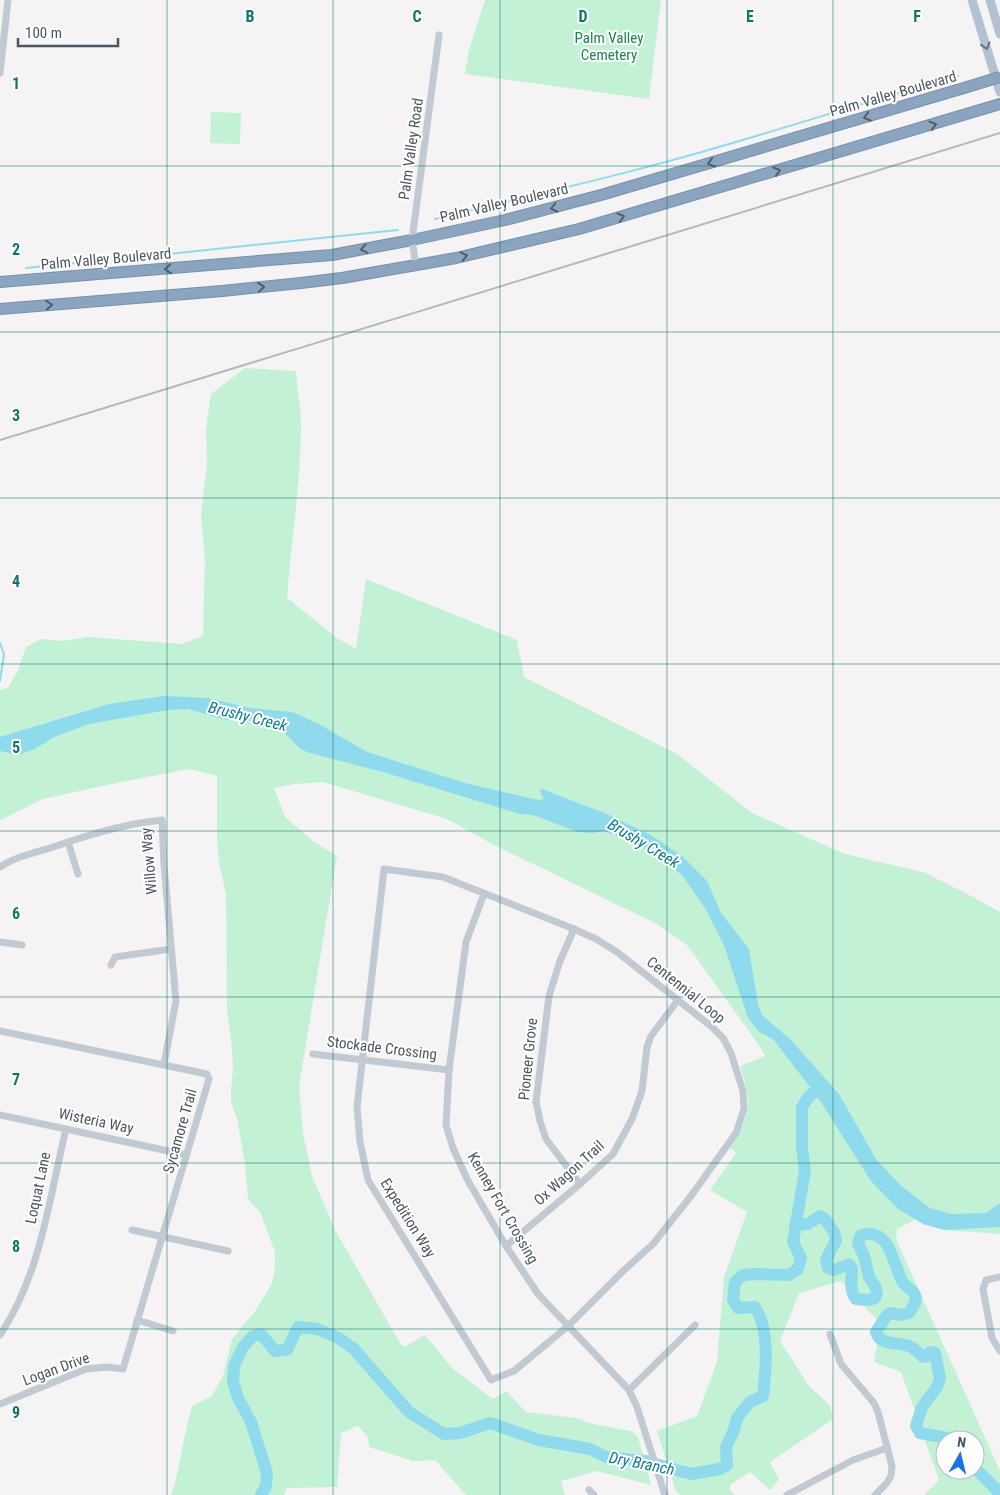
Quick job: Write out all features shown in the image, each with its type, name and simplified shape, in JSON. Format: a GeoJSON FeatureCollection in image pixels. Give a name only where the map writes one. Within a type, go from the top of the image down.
{"type":"FeatureCollection","features":[{"type":"Feature","properties":{"kind":"highway","name":"Palm Valley Boulevard"},"geometry":{"type":"LineString","coordinates":[[0,282],[332,256],[412,240],[512,218],[601,195],[1000,77]]}},
{"type":"Feature","properties":{"kind":"highway"},"geometry":{"type":"LineString","coordinates":[[0,308],[301,283],[342,278],[456,258],[579,229],[1000,104]]}},
{"type":"Feature","properties":{"kind":"main road"},"geometry":{"type":"LineString","coordinates":[[972,0],[1000,92]]}},
{"type":"Feature","properties":{"kind":"main road"},"geometry":{"type":"LineString","coordinates":[[990,0],[1000,34]]}},
{"type":"Feature","properties":{"kind":"street"},"geometry":{"type":"LineString","coordinates":[[0,73],[8,0]]}},
{"type":"Feature","properties":{"kind":"street","name":"Palm Valley Road"},"geometry":{"type":"LineString","coordinates":[[416,266],[412,240],[439,35]]}},
{"type":"Feature","properties":{"kind":"street","name":"Willow Way"},"geometry":{"type":"LineString","coordinates":[[0,867],[15,859],[104,830],[135,823],[162,820],[176,1002],[164,1064]]}},
{"type":"Feature","properties":{"kind":"street"},"geometry":{"type":"LineString","coordinates":[[68,842],[78,874]]}},
{"type":"Feature","properties":{"kind":"street","name":"Centennial Loop"},"geometry":{"type":"LineString","coordinates":[[384,869],[443,877],[574,929],[618,952],[718,1033],[731,1052],[743,1091],[744,1109],[736,1133],[691,1196],[653,1244],[568,1326]]}},
{"type":"Feature","properties":{"kind":"street","name":"Expedition Way"},"geometry":{"type":"LineString","coordinates":[[384,869],[357,1107],[360,1142],[368,1180],[491,1380],[514,1371],[568,1326]]}},
{"type":"Feature","properties":{"kind":"street","name":"Kenney Fort Crossing"},"geometry":{"type":"LineString","coordinates":[[484,894],[466,942],[449,1070],[446,1125],[453,1148],[467,1179],[506,1246],[538,1294],[629,1390],[646,1433],[660,1485],[665,1495]]}},
{"type":"Feature","properties":{"kind":"street","name":"Pioneer Grove"},"geometry":{"type":"LineString","coordinates":[[574,929],[560,961],[549,996],[536,1102],[546,1139],[580,1184]]}},
{"type":"Feature","properties":{"kind":"street"},"geometry":{"type":"LineString","coordinates":[[0,942],[22,945]]}},
{"type":"Feature","properties":{"kind":"street"},"geometry":{"type":"LineString","coordinates":[[111,965],[115,957],[171,948]]}},
{"type":"Feature","properties":{"kind":"street","name":"Ox Wagon Trail"},"geometry":{"type":"LineString","coordinates":[[506,1246],[580,1184],[612,1154],[632,1119],[642,1090],[647,1047],[657,1027],[678,1000]]}},
{"type":"Feature","properties":{"kind":"street","name":"Sycamore Trail"},"geometry":{"type":"LineString","coordinates":[[0,1031],[164,1064],[207,1074],[209,1077],[163,1237],[122,1369]]}},
{"type":"Feature","properties":{"kind":"street","name":"Stockade Crossing"},"geometry":{"type":"LineString","coordinates":[[313,1054],[449,1070]]}},
{"type":"Feature","properties":{"kind":"street","name":"Wisteria Way"},"geometry":{"type":"LineString","coordinates":[[0,1115],[187,1154]]}},
{"type":"Feature","properties":{"kind":"street","name":"Loquat Lane"},"geometry":{"type":"LineString","coordinates":[[0,1335],[14,1311],[33,1267],[66,1129]]}},
{"type":"Feature","properties":{"kind":"street"},"geometry":{"type":"LineString","coordinates":[[132,1230],[228,1251]]}},
{"type":"Feature","properties":{"kind":"street"},"geometry":{"type":"LineString","coordinates":[[999,1347],[992,1338],[983,1289],[986,1280],[1000,1276]]}},
{"type":"Feature","properties":{"kind":"street"},"geometry":{"type":"LineString","coordinates":[[137,1320],[174,1331]]}},
{"type":"Feature","properties":{"kind":"street"},"geometry":{"type":"LineString","coordinates":[[629,1390],[695,1324]]}},
{"type":"Feature","properties":{"kind":"street"},"geometry":{"type":"LineString","coordinates":[[830,1334],[841,1364],[874,1403],[878,1412],[892,1466],[891,1476],[875,1495]]}},
{"type":"Feature","properties":{"kind":"street","name":"Logan Drive"},"geometry":{"type":"LineString","coordinates":[[0,1404],[86,1369],[107,1367],[122,1369]]}},
{"type":"Feature","properties":{"kind":"street"},"geometry":{"type":"LineString","coordinates":[[787,1495],[802,1492],[853,1460],[887,1448]]}},
{"type":"Feature","properties":{"kind":"green space","name":"Palm Valley Cemetery"},"geometry":{"type":"Polygon","coordinates":[[[485,0],[661,0],[649,99],[465,74],[469,50],[485,0]]]}},
{"type":"Feature","properties":{"kind":"green space"},"geometry":{"type":"Polygon","coordinates":[[[211,112],[241,113],[240,144],[210,143],[211,112]]]}},
{"type":"Feature","properties":{"kind":"green space"},"geometry":{"type":"Polygon","coordinates":[[[245,368],[296,371],[301,418],[301,447],[287,598],[337,638],[356,649],[366,579],[517,640],[524,677],[677,754],[752,813],[845,854],[923,872],[1000,912],[1000,1234],[944,1230],[918,1218],[897,1229],[896,1239],[982,1430],[935,1430],[935,1469],[901,1372],[874,1362],[878,1339],[878,1321],[841,1281],[799,1293],[780,1341],[809,1386],[830,1406],[833,1419],[770,1462],[779,1479],[770,1490],[750,1472],[730,1485],[730,1490],[735,1495],[681,1495],[676,1492],[657,1431],[697,1416],[717,1362],[724,1277],[747,1212],[710,1190],[736,1153],[730,1148],[742,1126],[748,1109],[747,1091],[740,1066],[765,1056],[687,945],[657,924],[494,845],[447,819],[323,782],[274,788],[285,817],[313,841],[337,856],[299,1086],[303,1133],[312,1176],[335,1230],[404,1347],[425,1335],[453,1369],[493,1399],[506,1391],[526,1412],[576,1418],[592,1424],[632,1431],[638,1437],[651,1485],[597,1471],[561,1481],[565,1495],[466,1495],[435,1460],[413,1461],[369,1447],[368,1437],[358,1426],[341,1433],[337,1487],[287,1488],[284,1495],[171,1495],[192,1406],[212,1396],[223,1376],[232,1339],[256,1310],[272,1283],[275,1268],[275,1252],[260,1212],[248,1199],[245,1164],[237,1118],[231,1102],[233,1068],[227,1010],[226,895],[219,862],[217,839],[217,776],[190,769],[116,783],[43,799],[0,820],[0,690],[8,688],[18,670],[26,647],[41,639],[63,641],[88,637],[181,644],[203,636],[205,560],[201,515],[207,464],[206,429],[211,394],[245,368]]]}},
{"type":"Feature","properties":{"kind":"green space"},"geometry":{"type":"Polygon","coordinates":[[[985,1438],[1000,1471],[1000,1495],[924,1495],[939,1480],[985,1480],[985,1438]]]}},
{"type":"Feature","properties":{"kind":"water","name":"Brushy Creek"},"geometry":{"type":"Polygon","coordinates":[[[164,696],[209,698],[249,708],[292,712],[317,723],[367,752],[465,783],[538,800],[544,799],[540,791],[542,789],[607,814],[651,835],[683,857],[707,881],[721,913],[749,949],[758,1004],[762,1015],[791,1040],[839,1094],[876,1159],[901,1186],[930,1208],[952,1214],[986,1213],[1000,1203],[1000,1227],[944,1230],[923,1224],[898,1209],[871,1181],[819,1099],[773,1039],[759,1032],[748,1018],[724,945],[705,908],[682,875],[638,843],[604,831],[592,833],[578,832],[533,815],[520,814],[383,772],[310,753],[300,749],[283,731],[248,720],[226,720],[188,709],[168,710],[89,724],[54,737],[35,749],[18,755],[0,751],[0,737],[109,704],[164,696]]]}},
{"type":"Feature","properties":{"kind":"waterway"},"geometry":{"type":"LineString","coordinates":[[435,219],[656,165],[958,76]]}},
{"type":"Feature","properties":{"kind":"waterway"},"geometry":{"type":"LineString","coordinates":[[121,259],[398,230]]}},
{"type":"Feature","properties":{"kind":"waterway"},"geometry":{"type":"LineString","coordinates":[[26,268],[95,261]]}},
{"type":"Feature","properties":{"kind":"waterway"},"geometry":{"type":"LineString","coordinates":[[0,643],[4,654],[0,681]]}},
{"type":"Feature","properties":{"kind":"waterway","name":"Dry Branch"},"geometry":{"type":"LineString","coordinates":[[261,1495],[266,1486],[267,1473],[251,1422],[238,1398],[233,1381],[234,1366],[243,1347],[253,1336],[261,1334],[275,1351],[287,1350],[298,1327],[317,1329],[337,1337],[354,1349],[409,1412],[444,1434],[460,1433],[490,1423],[539,1440],[590,1449],[606,1457],[645,1461],[691,1474],[720,1469],[727,1465],[726,1447],[737,1418],[750,1402],[763,1396],[766,1362],[765,1338],[760,1316],[755,1307],[738,1308],[733,1300],[735,1282],[743,1275],[789,1275],[798,1269],[801,1258],[793,1242],[805,1170],[802,1148],[802,1107],[810,1095],[823,1088]]}},
{"type":"Feature","properties":{"kind":"waterway"},"geometry":{"type":"LineString","coordinates":[[795,1225],[808,1224],[820,1216],[824,1218],[834,1232],[836,1240],[826,1260],[828,1268],[834,1270],[849,1264],[852,1268],[852,1292],[856,1299],[869,1300],[875,1298],[877,1293],[869,1277],[864,1256],[858,1243],[861,1235],[871,1234],[885,1241],[902,1281],[914,1293],[916,1300],[909,1313],[901,1315],[891,1313],[887,1315],[876,1332],[881,1340],[909,1346],[923,1357],[927,1356],[930,1352],[935,1353],[940,1379],[937,1387],[922,1407],[916,1426],[920,1433],[935,1436]]}},
{"type":"Feature","properties":{"kind":"waterway"},"geometry":{"type":"LineString","coordinates":[[985,1478],[998,1491],[999,1495]]}},
{"type":"Feature","properties":{"kind":"railway"},"geometry":{"type":"LineString","coordinates":[[0,440],[1000,133]]}}]}
